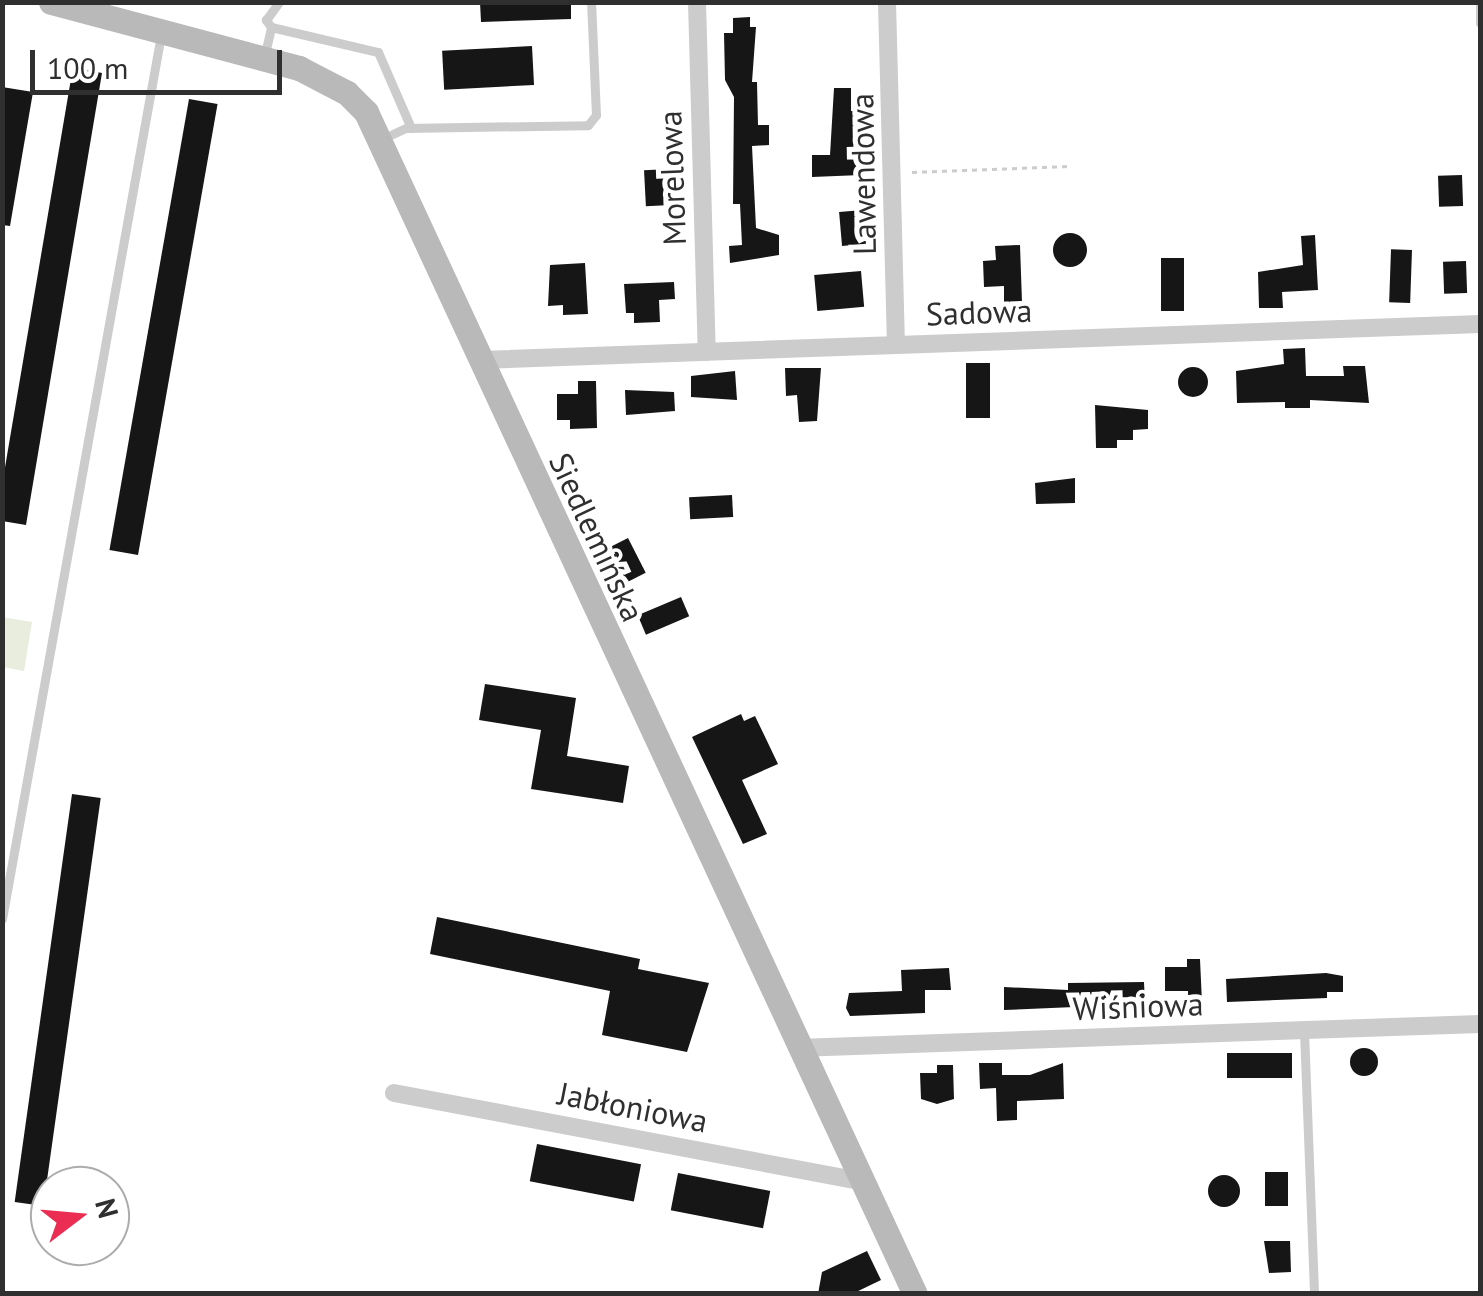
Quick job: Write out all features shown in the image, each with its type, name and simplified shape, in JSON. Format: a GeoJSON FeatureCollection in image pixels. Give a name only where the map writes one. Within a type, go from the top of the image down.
{"type":"FeatureCollection","features":[{"type":"Feature","properties":{"kind":"street","name":"Siedlemińska"},"geometry":{"type":"LineString","coordinates":[[51,2],[264,59],[347,93],[382,139],[480,360],[915,1294]]}},
{"type":"Feature","properties":{"kind":"street","name":"Morelowa"},"geometry":{"type":"LineString","coordinates":[[698,2],[707,352]]}},
{"type":"Feature","properties":{"kind":"street","name":"Lawendowa"},"geometry":{"type":"LineString","coordinates":[[886,2],[894,172],[896,345]]}},
{"type":"Feature","properties":{"kind":"street","name":"Sadowa"},"geometry":{"type":"LineString","coordinates":[[480,360],[1480,324]]}},
{"type":"Feature","properties":{"kind":"street","name":"Wiśniowa"},"geometry":{"type":"LineString","coordinates":[[798,1048],[1480,1024]]}},
{"type":"Feature","properties":{"kind":"street","name":"Jabłoniowa"},"geometry":{"type":"LineString","coordinates":[[394,1093],[861,1181]]}},
{"type":"Feature","properties":{"kind":"lane"},"geometry":{"type":"LineString","coordinates":[[279,2],[266,20],[271,27],[378,52],[411,128]]}},
{"type":"Feature","properties":{"kind":"lane"},"geometry":{"type":"LineString","coordinates":[[382,139],[411,128],[588,124],[596,115],[591,2]]}},
{"type":"Feature","properties":{"kind":"lane"},"geometry":{"type":"LineString","coordinates":[[1480,2],[1480,23]]}},
{"type":"Feature","properties":{"kind":"lane"},"geometry":{"type":"LineString","coordinates":[[264,59],[271,27]]}},
{"type":"Feature","properties":{"kind":"lane"},"geometry":{"type":"LineString","coordinates":[[2,918],[162,32]]}},
{"type":"Feature","properties":{"kind":"lane"},"geometry":{"type":"LineString","coordinates":[[1304,1031],[1314,1294]]}},
{"type":"Feature","properties":{"kind":"path"},"geometry":{"type":"LineString","coordinates":[[894,172],[1070,166]]}},
{"type":"Feature","properties":{"kind":"green space"},"geometry":{"type":"Polygon","coordinates":[[[2,617],[32,622],[24,671],[3,667],[2,617]]]}},
{"type":"Feature","properties":{"kind":"building"},"geometry":{"type":"Polygon","coordinates":[[[480,2],[571,2],[571,19],[481,22],[480,2]]]}},
{"type":"Feature","properties":{"kind":"building"},"geometry":{"type":"Polygon","coordinates":[[[750,17],[750,27],[756,27],[752,82],[757,82],[758,125],[769,125],[769,145],[752,146],[756,228],[779,235],[779,255],[730,263],[729,246],[742,245],[740,204],[733,204],[734,97],[725,80],[724,33],[733,33],[733,18],[750,17]]]}},
{"type":"Feature","properties":{"kind":"building"},"geometry":{"type":"Polygon","coordinates":[[[532,46],[534,85],[444,90],[442,51],[532,46]]]}},
{"type":"Feature","properties":{"kind":"building"},"geometry":{"type":"Polygon","coordinates":[[[73,67],[102,73],[26,525],[2,521],[2,485],[73,67]]]}},
{"type":"Feature","properties":{"kind":"building"},"geometry":{"type":"Polygon","coordinates":[[[2,87],[33,92],[10,226],[2,225],[2,87]]]}},
{"type":"Feature","properties":{"kind":"building"},"geometry":{"type":"Polygon","coordinates":[[[834,88],[851,88],[851,111],[860,111],[852,154],[861,153],[861,175],[812,177],[812,155],[830,155],[834,88]]]}},
{"type":"Feature","properties":{"kind":"building"},"geometry":{"type":"Polygon","coordinates":[[[189,99],[218,104],[138,555],[109,550],[189,99]]]}},
{"type":"Feature","properties":{"kind":"building"},"geometry":{"type":"Polygon","coordinates":[[[669,169],[671,205],[646,206],[644,170],[669,169]]]}},
{"type":"Feature","properties":{"kind":"building"},"geometry":{"type":"Polygon","coordinates":[[[1462,175],[1463,206],[1439,207],[1438,176],[1462,175]]]}},
{"type":"Feature","properties":{"kind":"building"},"geometry":{"type":"Polygon","coordinates":[[[863,210],[866,244],[842,246],[839,212],[863,210]]]}},
{"type":"Feature","properties":{"kind":"building"},"geometry":{"type":"Polygon","coordinates":[[[1070,233],[1082,238],[1087,250],[1082,262],[1070,267],[1058,262],[1053,250],[1058,238],[1070,233]]]}},
{"type":"Feature","properties":{"kind":"building"},"geometry":{"type":"Polygon","coordinates":[[[1315,235],[1318,290],[1282,292],[1283,308],[1259,308],[1258,272],[1303,265],[1301,236],[1315,235]]]}},
{"type":"Feature","properties":{"kind":"building"},"geometry":{"type":"Polygon","coordinates":[[[1020,245],[1022,302],[1004,303],[1004,286],[984,287],[983,261],[996,260],[995,246],[1020,245]]]}},
{"type":"Feature","properties":{"kind":"building"},"geometry":{"type":"Polygon","coordinates":[[[1391,249],[1412,250],[1410,303],[1389,302],[1391,249]]]}},
{"type":"Feature","properties":{"kind":"building"},"geometry":{"type":"Polygon","coordinates":[[[1161,258],[1184,258],[1184,311],[1161,311],[1161,258]]]}},
{"type":"Feature","properties":{"kind":"building"},"geometry":{"type":"Polygon","coordinates":[[[1466,261],[1467,293],[1444,294],[1443,262],[1466,261]]]}},
{"type":"Feature","properties":{"kind":"building"},"geometry":{"type":"Polygon","coordinates":[[[585,263],[588,314],[563,315],[563,305],[548,306],[550,265],[585,263]]]}},
{"type":"Feature","properties":{"kind":"building"},"geometry":{"type":"Polygon","coordinates":[[[861,271],[864,307],[817,311],[814,275],[861,271]]]}},
{"type":"Feature","properties":{"kind":"building"},"geometry":{"type":"Polygon","coordinates":[[[674,282],[675,299],[659,300],[660,322],[634,323],[634,313],[626,313],[624,284],[674,282]]]}},
{"type":"Feature","properties":{"kind":"building"},"geometry":{"type":"Polygon","coordinates":[[[1305,348],[1306,376],[1344,376],[1343,366],[1365,366],[1369,403],[1310,400],[1310,408],[1285,408],[1285,402],[1237,403],[1236,371],[1284,364],[1283,349],[1305,348]]]}},
{"type":"Feature","properties":{"kind":"building"},"geometry":{"type":"Polygon","coordinates":[[[966,363],[990,363],[990,418],[966,418],[966,363]]]}},
{"type":"Feature","properties":{"kind":"building"},"geometry":{"type":"Polygon","coordinates":[[[1193,367],[1204,371],[1208,382],[1204,393],[1193,397],[1182,393],[1178,382],[1182,371],[1193,367]]]}},
{"type":"Feature","properties":{"kind":"building"},"geometry":{"type":"Polygon","coordinates":[[[785,368],[821,368],[817,421],[799,422],[797,395],[786,396],[785,368]]]}},
{"type":"Feature","properties":{"kind":"building"},"geometry":{"type":"Polygon","coordinates":[[[735,371],[737,400],[691,397],[691,376],[735,371]]]}},
{"type":"Feature","properties":{"kind":"building"},"geometry":{"type":"Polygon","coordinates":[[[578,381],[596,381],[597,428],[570,429],[570,420],[557,420],[557,394],[578,394],[578,381]]]}},
{"type":"Feature","properties":{"kind":"building"},"geometry":{"type":"Polygon","coordinates":[[[625,390],[674,392],[675,411],[626,415],[625,390]]]}},
{"type":"Feature","properties":{"kind":"building"},"geometry":{"type":"Polygon","coordinates":[[[1095,405],[1148,410],[1148,429],[1133,430],[1133,440],[1117,440],[1117,448],[1096,448],[1095,405]]]}},
{"type":"Feature","properties":{"kind":"building"},"geometry":{"type":"Polygon","coordinates":[[[1075,478],[1075,503],[1036,504],[1035,483],[1075,478]]]}},
{"type":"Feature","properties":{"kind":"building"},"geometry":{"type":"Polygon","coordinates":[[[732,495],[733,517],[690,519],[689,497],[732,495]]]}},
{"type":"Feature","properties":{"kind":"building"},"geometry":{"type":"Polygon","coordinates":[[[628,538],[646,573],[623,585],[605,550],[628,538]]]}},
{"type":"Feature","properties":{"kind":"building"},"geometry":{"type":"Polygon","coordinates":[[[681,597],[689,616],[646,635],[638,615],[681,597]]]}},
{"type":"Feature","properties":{"kind":"building"},"geometry":{"type":"Polygon","coordinates":[[[485,684],[576,698],[567,756],[629,766],[623,803],[531,789],[541,730],[479,720],[485,684]]]}},
{"type":"Feature","properties":{"kind":"building"},"geometry":{"type":"Polygon","coordinates":[[[741,714],[744,721],[755,716],[778,764],[742,780],[767,834],[743,844],[692,737],[741,714]]]}},
{"type":"Feature","properties":{"kind":"building"},"geometry":{"type":"Polygon","coordinates":[[[72,794],[101,798],[49,1166],[30,1166],[30,1204],[15,1202],[72,794]]]}},
{"type":"Feature","properties":{"kind":"building"},"geometry":{"type":"Polygon","coordinates":[[[437,917],[640,959],[638,969],[709,983],[687,1052],[602,1035],[610,991],[430,954],[437,917]]]}},
{"type":"Feature","properties":{"kind":"building"},"geometry":{"type":"Polygon","coordinates":[[[1187,959],[1200,959],[1202,1003],[1188,1004],[1188,991],[1165,991],[1165,967],[1187,967],[1187,959]]]}},
{"type":"Feature","properties":{"kind":"building"},"geometry":{"type":"Polygon","coordinates":[[[949,968],[951,990],[925,990],[925,1013],[850,1016],[846,1008],[849,993],[902,991],[901,970],[949,968]]]}},
{"type":"Feature","properties":{"kind":"building"},"geometry":{"type":"Polygon","coordinates":[[[1326,973],[1343,976],[1343,992],[1327,992],[1327,998],[1227,1002],[1226,979],[1326,973]]]}},
{"type":"Feature","properties":{"kind":"building"},"geometry":{"type":"Polygon","coordinates":[[[1144,982],[1145,1004],[1004,1010],[1004,987],[1068,990],[1068,983],[1144,982]]]}},
{"type":"Feature","properties":{"kind":"building"},"geometry":{"type":"Polygon","coordinates":[[[1364,1048],[1374,1052],[1378,1062],[1374,1072],[1364,1076],[1354,1072],[1350,1062],[1354,1052],[1364,1048]]]}},
{"type":"Feature","properties":{"kind":"building"},"geometry":{"type":"Polygon","coordinates":[[[1227,1053],[1292,1053],[1292,1078],[1227,1078],[1227,1053]]]}},
{"type":"Feature","properties":{"kind":"building"},"geometry":{"type":"Polygon","coordinates":[[[979,1063],[1002,1063],[1002,1075],[1030,1075],[1063,1063],[1064,1099],[1017,1101],[1017,1120],[997,1121],[996,1088],[980,1089],[979,1063]]]}},
{"type":"Feature","properties":{"kind":"building"},"geometry":{"type":"Polygon","coordinates":[[[937,1065],[953,1065],[954,1099],[937,1104],[921,1099],[920,1073],[937,1073],[937,1065]]]}},
{"type":"Feature","properties":{"kind":"building"},"geometry":{"type":"Polygon","coordinates":[[[537,1144],[641,1164],[634,1202],[530,1181],[537,1144]]]}},
{"type":"Feature","properties":{"kind":"building"},"geometry":{"type":"Polygon","coordinates":[[[1265,1172],[1288,1172],[1288,1206],[1265,1206],[1265,1172]]]}},
{"type":"Feature","properties":{"kind":"building"},"geometry":{"type":"Polygon","coordinates":[[[678,1173],[770,1191],[763,1228],[671,1210],[678,1173]]]}},
{"type":"Feature","properties":{"kind":"building"},"geometry":{"type":"Polygon","coordinates":[[[1224,1175],[1235,1180],[1240,1191],[1235,1202],[1224,1207],[1213,1202],[1208,1191],[1213,1180],[1224,1175]]]}},
{"type":"Feature","properties":{"kind":"building"},"geometry":{"type":"Polygon","coordinates":[[[1264,1241],[1290,1241],[1291,1272],[1269,1273],[1264,1241]]]}},
{"type":"Feature","properties":{"kind":"building"},"geometry":{"type":"Polygon","coordinates":[[[867,1251],[881,1280],[852,1294],[818,1294],[822,1272],[867,1251]]]}}]}
